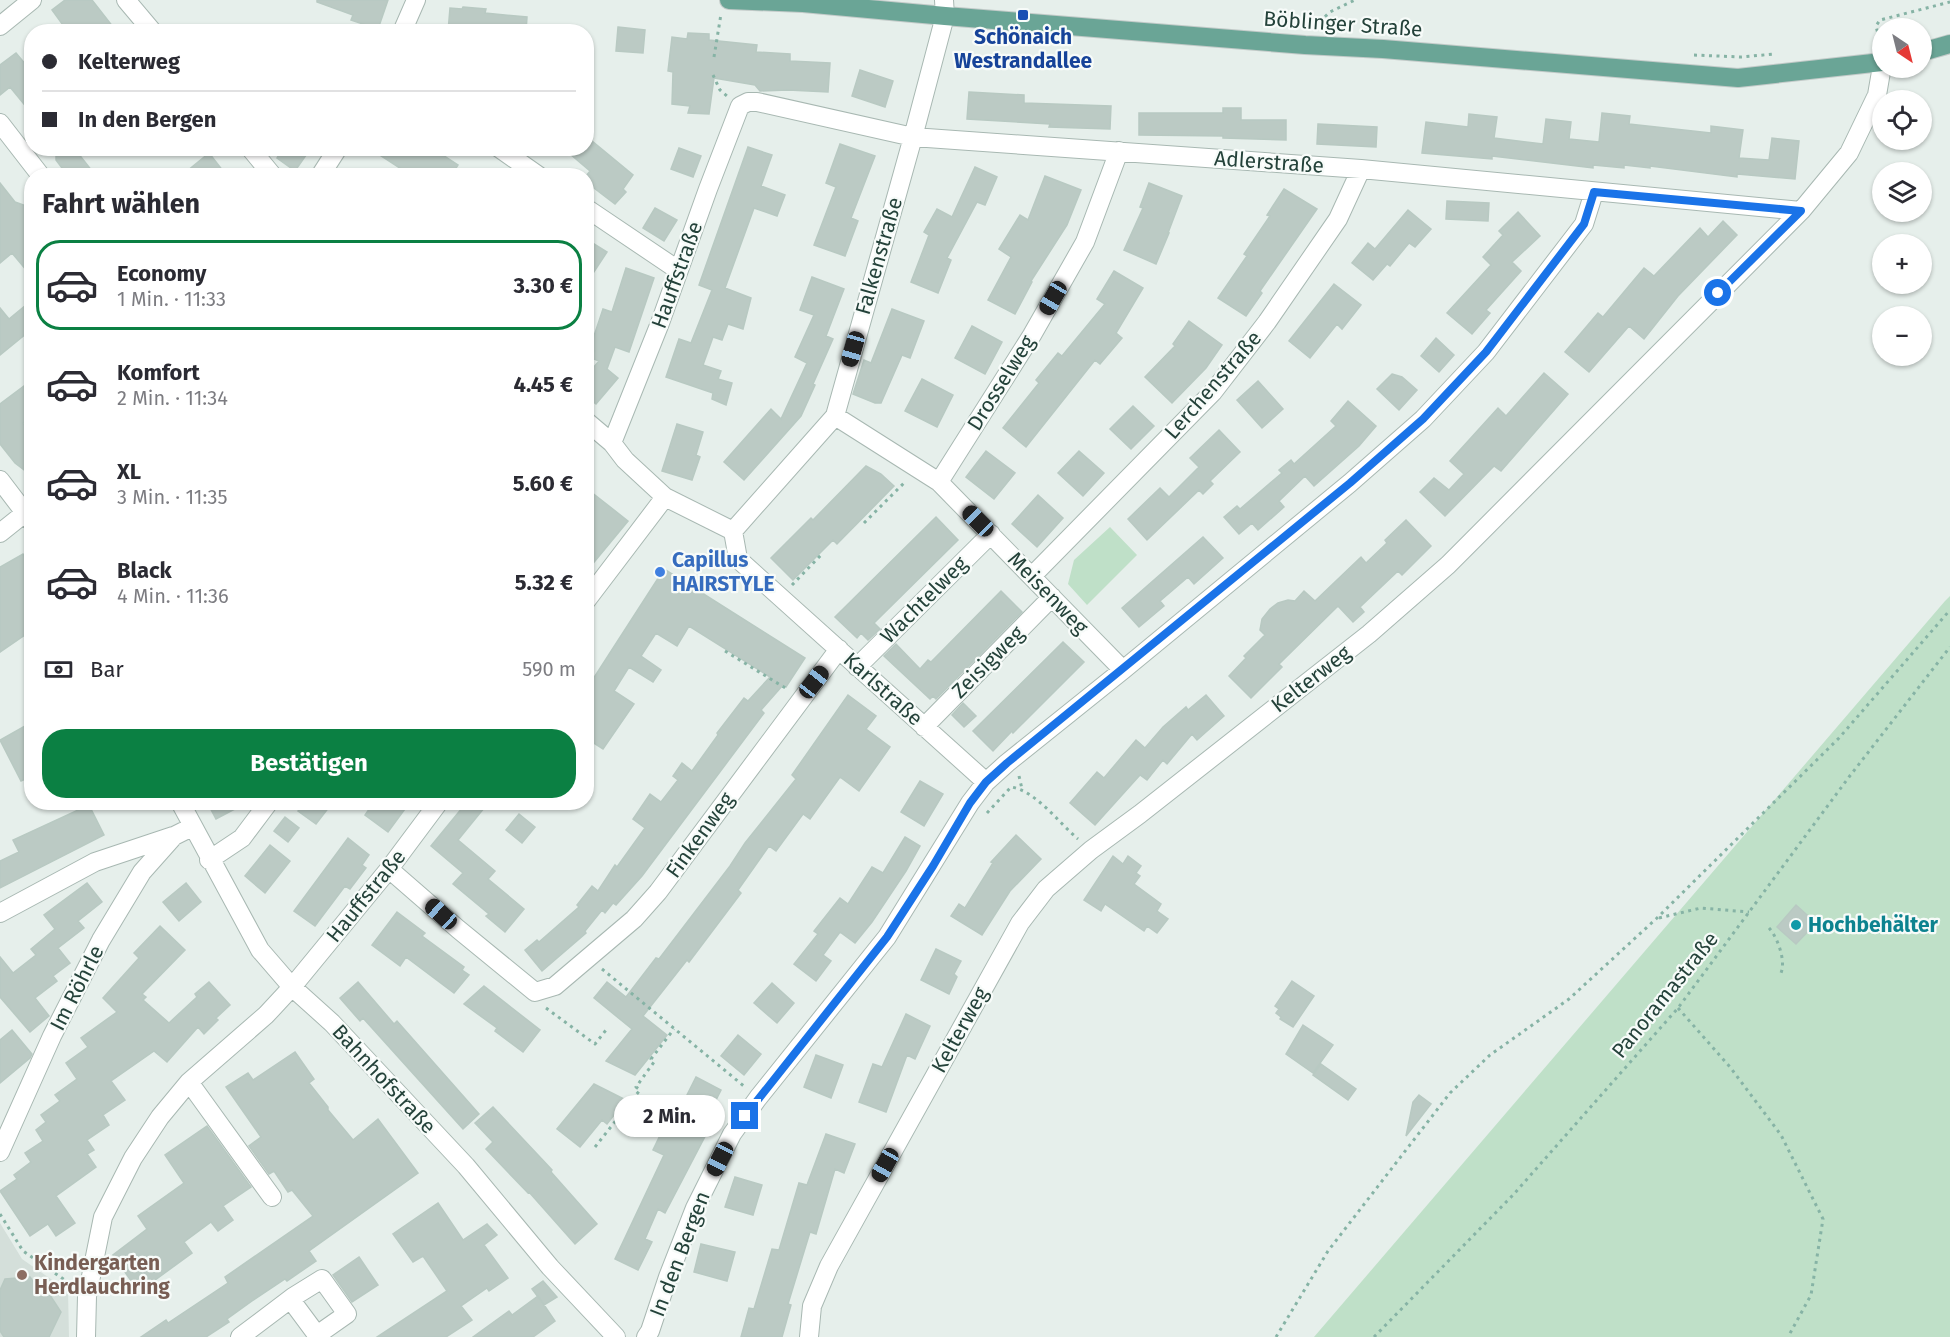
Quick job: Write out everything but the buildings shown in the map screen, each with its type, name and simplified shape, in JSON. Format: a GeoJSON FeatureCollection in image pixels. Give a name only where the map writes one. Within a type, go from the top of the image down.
{"type":"FeatureCollection","features":[{"type":"Feature","properties":{"kind":"main road","name":"Böblinger Straße"},"geometry":{"type":"LineString","coordinates":[[736,3],[945,8],[1305,45],[1383,49],[1738,78],[1872,59]]}},
{"type":"Feature","properties":{"kind":"main road"},"geometry":{"type":"LineString","coordinates":[[1932,49],[1950,44]]}},
{"type":"Feature","properties":{"kind":"street"},"geometry":{"type":"LineString","coordinates":[[0,26],[32,0]]}},
{"type":"Feature","properties":{"kind":"street"},"geometry":{"type":"LineString","coordinates":[[126,0],[146,24]]}},
{"type":"Feature","properties":{"kind":"street"},"geometry":{"type":"LineString","coordinates":[[406,24],[416,0]]}},
{"type":"Feature","properties":{"kind":"street","name":"Falkenstraße"},"geometry":{"type":"LineString","coordinates":[[733,531],[835,416],[914,137],[945,8]]}},
{"type":"Feature","properties":{"kind":"street","name":"Kelterweg"},"geometry":{"type":"LineString","coordinates":[[809,1337],[812,1306],[829,1266],[1020,923],[1046,889],[1091,850],[1369,634],[1448,565],[1801,211],[1849,153],[1877,94],[1879,78]]}},
{"type":"Feature","properties":{"kind":"street","name":"Adlerstraße"},"geometry":{"type":"LineString","coordinates":[[740,106],[748,102],[757,102],[914,137],[1361,169],[1801,211]]}},
{"type":"Feature","properties":{"kind":"street","name":"Hauffstraße"},"geometry":{"type":"LineString","coordinates":[[612,443],[660,323],[740,106]]}},
{"type":"Feature","properties":{"kind":"street"},"geometry":{"type":"LineString","coordinates":[[0,123],[24,154]]}},
{"type":"Feature","properties":{"kind":"street","name":"Drosselweg"},"geometry":{"type":"LineString","coordinates":[[939,482],[1032,335],[1085,242],[1119,151]]}},
{"type":"Feature","properties":{"kind":"street"},"geometry":{"type":"LineString","coordinates":[[26,156],[35,168]]}},
{"type":"Feature","properties":{"kind":"street"},"geometry":{"type":"LineString","coordinates":[[257,156],[266,168]]}},
{"type":"Feature","properties":{"kind":"street"},"geometry":{"type":"LineString","coordinates":[[510,156],[527,168]]}},
{"type":"Feature","properties":{"kind":"street","name":"Lerchenstraße"},"geometry":{"type":"LineString","coordinates":[[1032,576],[1217,387],[1267,322],[1338,219],[1361,169]]}},
{"type":"Feature","properties":{"kind":"street","name":"In den Bergen"},"geometry":{"type":"LineString","coordinates":[[646,1337],[695,1208],[732,1134],[758,1098],[887,937],[970,803],[986,782],[1350,483],[1423,419],[1486,352],[1584,224],[1594,192]]}},
{"type":"Feature","properties":{"kind":"street"},"geometry":{"type":"LineString","coordinates":[[594,213],[678,270]]}},
{"type":"Feature","properties":{"kind":"street","name":"Meisenweg"},"geometry":{"type":"LineString","coordinates":[[835,416],[939,482],[1123,670]]}},
{"type":"Feature","properties":{"kind":"street"},"geometry":{"type":"LineString","coordinates":[[594,428],[612,443],[625,460],[665,498],[733,531]]}},
{"type":"Feature","properties":{"kind":"street"},"geometry":{"type":"LineString","coordinates":[[0,480],[24,512]]}},
{"type":"Feature","properties":{"kind":"street"},"geometry":{"type":"LineString","coordinates":[[594,591],[665,498]]}},
{"type":"Feature","properties":{"kind":"street"},"geometry":{"type":"LineString","coordinates":[[0,533],[24,519]]}},
{"type":"Feature","properties":{"kind":"street","name":"Karlstraße"},"geometry":{"type":"LineString","coordinates":[[733,531],[738,560],[986,782]]}},
{"type":"Feature","properties":{"kind":"street","name":"Wachtelweg"},"geometry":{"type":"LineString","coordinates":[[857,666],[991,534]]}},
{"type":"Feature","properties":{"kind":"street","name":"Zeisigweg"},"geometry":{"type":"LineString","coordinates":[[924,727],[1052,597]]}},
{"type":"Feature","properties":{"kind":"street","name":"Finkenweg"},"geometry":{"type":"LineString","coordinates":[[536,992],[555,986],[634,919],[658,892],[839,650]]}},
{"type":"Feature","properties":{"kind":"street","name":"Bahnhofstraße"},"geometry":{"type":"LineString","coordinates":[[184,810],[260,951],[292,987],[332,1023],[466,1166],[550,1267],[616,1337]]}},
{"type":"Feature","properties":{"kind":"street"},"geometry":{"type":"LineString","coordinates":[[210,860],[242,838],[263,810]]}},
{"type":"Feature","properties":{"kind":"street","name":"Hauffstraße"},"geometry":{"type":"LineString","coordinates":[[86,1337],[87,1296],[103,1217],[133,1158],[160,1118],[189,1082],[266,1015],[292,987],[389,869],[433,810]]}},
{"type":"Feature","properties":{"kind":"street","name":"Im Röhrle"},"geometry":{"type":"LineString","coordinates":[[0,913],[95,862],[174,836],[192,827]]}},
{"type":"Feature","properties":{"kind":"street","name":"Im Röhrle"},"geometry":{"type":"LineString","coordinates":[[0,1152],[52,1036],[101,940],[142,872],[174,836]]}},
{"type":"Feature","properties":{"kind":"street"},"geometry":{"type":"LineString","coordinates":[[389,869],[536,992]]}},
{"type":"Feature","properties":{"kind":"street"},"geometry":{"type":"LineString","coordinates":[[189,1082],[272,1197]]}},
{"type":"Feature","properties":{"kind":"street"},"geometry":{"type":"LineString","coordinates":[[240,1337],[291,1300]]}},
{"type":"Feature","properties":{"kind":"path"},"geometry":{"type":"LineString","coordinates":[[1305,45],[1312,29],[1330,12],[1354,0]]}},
{"type":"Feature","properties":{"kind":"path"},"geometry":{"type":"LineString","coordinates":[[1888,18],[1950,2]]}},
{"type":"Feature","properties":{"kind":"path"},"geometry":{"type":"LineString","coordinates":[[714,57],[736,3]]}},
{"type":"Feature","properties":{"kind":"path"},"geometry":{"type":"LineString","coordinates":[[713,75],[720,90],[740,106]]}},
{"type":"Feature","properties":{"kind":"path"},"geometry":{"type":"LineString","coordinates":[[864,523],[918,470]]}},
{"type":"Feature","properties":{"kind":"path"},"geometry":{"type":"LineString","coordinates":[[780,596],[822,554]]}},
{"type":"Feature","properties":{"kind":"path"},"geometry":{"type":"LineString","coordinates":[[1276,1337],[1328,1251],[1450,1093],[1490,1055],[1569,999],[1657,918],[1839,738],[1950,610]]}},
{"type":"Feature","properties":{"kind":"path","name":"Panoramastraße"},"geometry":{"type":"LineString","coordinates":[[1374,1337],[1513,1195],[1678,1008],[1849,777],[1950,647]]}},
{"type":"Feature","properties":{"kind":"path"},"geometry":{"type":"LineString","coordinates":[[725,651],[801,698]]}},
{"type":"Feature","properties":{"kind":"path"},"geometry":{"type":"LineString","coordinates":[[970,803],[987,813],[1011,787],[1022,789],[1041,802],[1059,822],[1091,850]]}},
{"type":"Feature","properties":{"kind":"path"},"geometry":{"type":"LineString","coordinates":[[1657,918],[1701,908],[1749,912]]}},
{"type":"Feature","properties":{"kind":"path"},"geometry":{"type":"LineString","coordinates":[[1769,928],[1783,960],[1784,969],[1780,975]]}},
{"type":"Feature","properties":{"kind":"path"},"geometry":{"type":"LineString","coordinates":[[588,957],[758,1098]]}},
{"type":"Feature","properties":{"kind":"path"},"geometry":{"type":"LineString","coordinates":[[536,992],[544,1007],[595,1044],[606,1030]]}},
{"type":"Feature","properties":{"kind":"path"},"geometry":{"type":"LineString","coordinates":[[1678,1008],[1730,1067],[1781,1135],[1823,1219],[1811,1295],[1788,1337]]}},
{"type":"Feature","properties":{"kind":"path"},"geometry":{"type":"LineString","coordinates":[[595,1147],[640,1090],[636,1087],[654,1062],[651,1059],[674,1029]]}},
{"type":"Feature","properties":{"kind":"path"},"geometry":{"type":"LineString","coordinates":[[0,1214],[23,1251],[87,1296]]}},
{"type":"Feature","properties":{"kind":"shaded area","name":"Kindergarten Herdlauchring"},"geometry":{"type":"Polygon","coordinates":[[[0,1223],[22,1259],[68,1291],[69,1337],[0,1337],[0,1223]]]}},
{"type":"Feature","properties":{"kind":"green space"},"geometry":{"type":"Polygon","coordinates":[[[1110,527],[1137,555],[1087,605],[1068,584],[1074,560],[1110,527]]]}},
{"type":"Feature","properties":{"kind":"green space"},"geometry":{"type":"Polygon","coordinates":[[[1950,596],[1950,1337],[1314,1337],[1945,601],[1950,596]]]}},
{"type":"Feature","properties":{"kind":"place","name":"Schönaich Westrandallee"},"geometry":{"type":"Point","coordinates":[1023,15]}},
{"type":"Feature","properties":{"kind":"place","name":"Capillus HAIRSTYLE"},"geometry":{"type":"Point","coordinates":[660,572]}},
{"type":"Feature","properties":{"kind":"place","name":"Hochbehälter"},"geometry":{"type":"Point","coordinates":[1796,925]}},
{"type":"Feature","properties":{"kind":"place","name":"Kindergarten Herdlauchring"},"geometry":{"type":"Point","coordinates":[22,1275]}},
{"type":"Feature","properties":{"kind":"route"},"geometry":{"type":"LineString","coordinates":[[745,1116],[887,937],[970,803],[986,782],[1350,483],[1423,419],[1486,352],[1584,224],[1594,192],[1801,211],[1718,293]]}}]}
